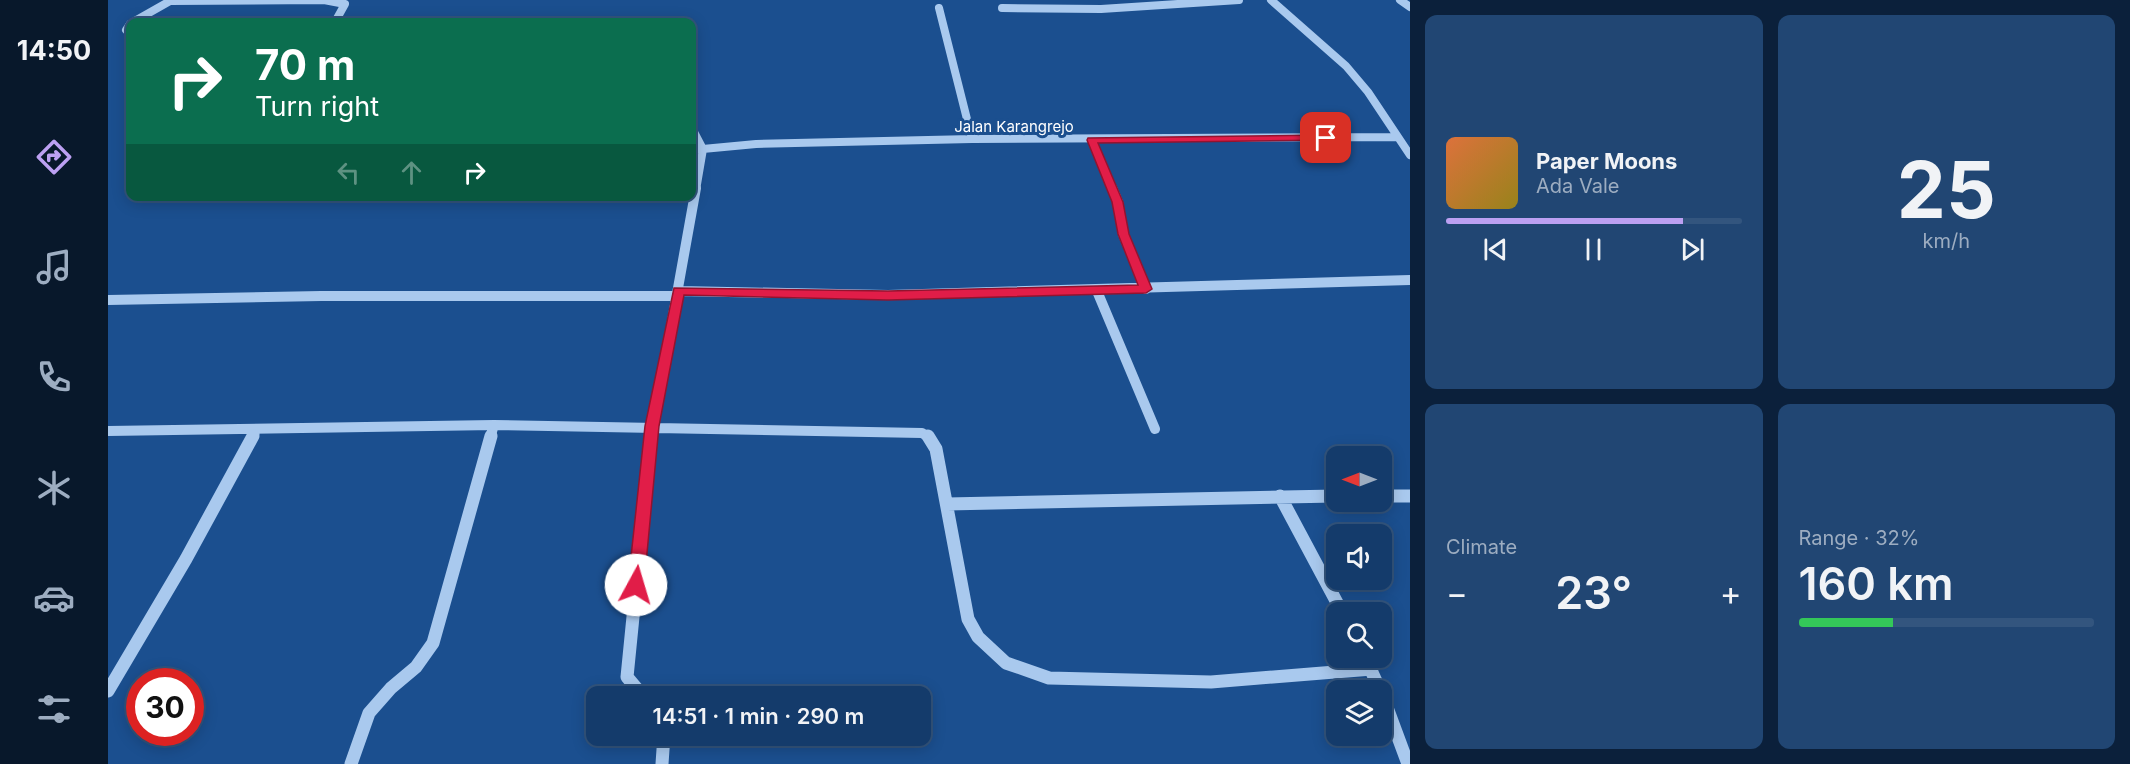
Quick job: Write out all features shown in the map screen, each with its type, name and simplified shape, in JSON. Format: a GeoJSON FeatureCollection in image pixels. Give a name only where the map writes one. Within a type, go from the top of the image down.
{"type":"FeatureCollection","features":[{"type":"Feature","properties":{"kind":"street"},"geometry":{"type":"LineString","coordinates":[[140,18],[165,2],[213,0],[339,1],[345,6],[337,18]]}},
{"type":"Feature","properties":{"kind":"street"},"geometry":{"type":"LineString","coordinates":[[1002,8],[1101,9],[1239,0]]}},
{"type":"Feature","properties":{"kind":"street"},"geometry":{"type":"LineString","coordinates":[[1271,0],[1346,66],[1368,92],[1396,138],[1410,155]]}},
{"type":"Feature","properties":{"kind":"street"},"geometry":{"type":"LineString","coordinates":[[1400,0],[1410,7]]}},
{"type":"Feature","properties":{"kind":"street"},"geometry":{"type":"LineString","coordinates":[[939,8],[972,139]]}},
{"type":"Feature","properties":{"kind":"street","name":"Jalan Karangrejo"},"geometry":{"type":"LineString","coordinates":[[697,149],[756,144],[972,139],[1396,138]]}},
{"type":"Feature","properties":{"kind":"street"},"geometry":{"type":"LineString","coordinates":[[1092,140],[1118,202],[1124,234],[1146,289]]}},
{"type":"Feature","properties":{"kind":"street"},"geometry":{"type":"LineString","coordinates":[[635,686],[627,676],[652,426],[678,294],[690,201]]}},
{"type":"Feature","properties":{"kind":"street"},"geometry":{"type":"LineString","coordinates":[[108,300],[678,294],[888,296],[1410,280]]}},
{"type":"Feature","properties":{"kind":"street"},"geometry":{"type":"LineString","coordinates":[[1097,291],[1155,429]]}},
{"type":"Feature","properties":{"kind":"street"},"geometry":{"type":"LineString","coordinates":[[351,764],[369,713],[391,688],[416,667],[433,643],[494,425]]}},
{"type":"Feature","properties":{"kind":"street"},"geometry":{"type":"LineString","coordinates":[[108,431],[494,425],[652,426],[922,433],[929,437],[936,449],[968,619],[978,637],[1006,663],[1049,678],[1211,682],[1327,668]]}},
{"type":"Feature","properties":{"kind":"street"},"geometry":{"type":"LineString","coordinates":[[108,691],[186,559],[256,430]]}},
{"type":"Feature","properties":{"kind":"street"},"geometry":{"type":"LineString","coordinates":[[1280,496],[1336,602]]}},
{"type":"Feature","properties":{"kind":"street"},"geometry":{"type":"LineString","coordinates":[[947,504],[1326,496]]}},
{"type":"Feature","properties":{"kind":"street"},"geometry":{"type":"LineString","coordinates":[[1392,496],[1410,496]]}},
{"type":"Feature","properties":{"kind":"street"},"geometry":{"type":"LineString","coordinates":[[1392,721],[1408,764]]}},
{"type":"Feature","properties":{"kind":"street"},"geometry":{"type":"LineString","coordinates":[[662,764],[663,746]]}},
{"type":"Feature","properties":{"kind":"route"},"geometry":{"type":"LineString","coordinates":[[636,585],[652,426],[679,291],[888,296],[1146,289],[1124,234],[1118,202],[1092,140],[1326,138]]}}]}
